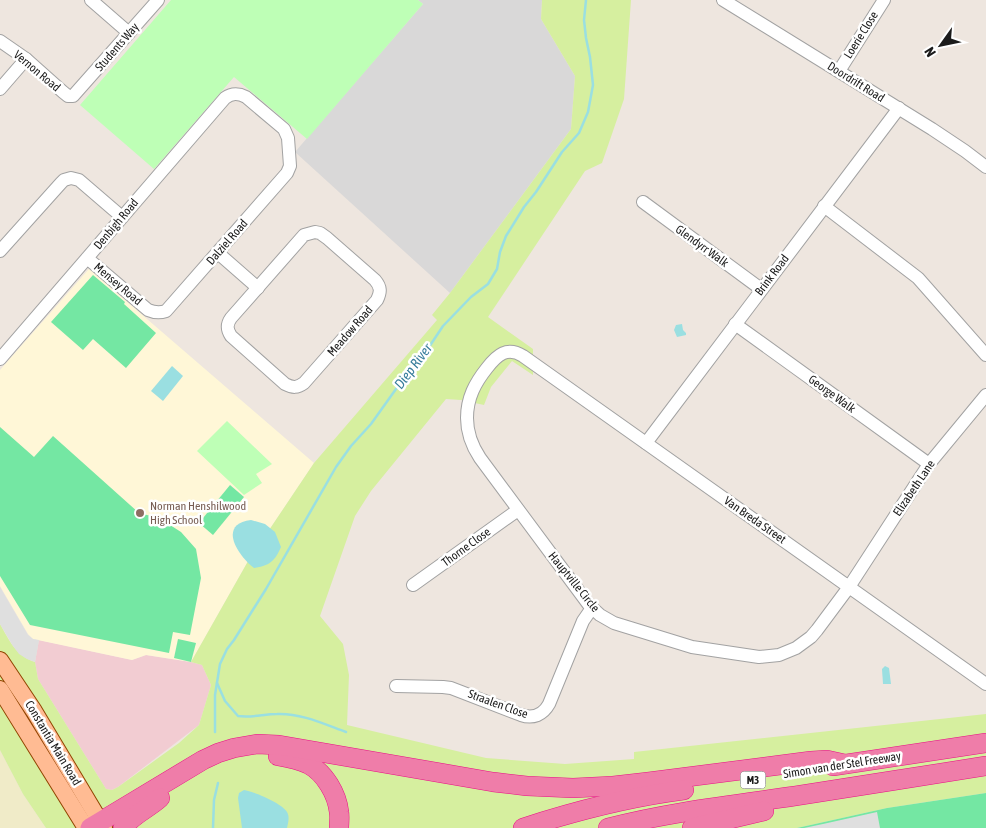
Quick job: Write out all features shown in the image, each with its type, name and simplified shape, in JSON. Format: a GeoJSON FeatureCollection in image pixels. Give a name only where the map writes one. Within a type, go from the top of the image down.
{"type":"FeatureCollection","features":[{"type":"Feature","properties":{"kind":"highway","name":"Simon van der Stel Freeway"},"geometry":{"type":"LineString","coordinates":[[523,828],[572,813],[665,792],[986,743]]}},
{"type":"Feature","properties":{"kind":"highway"},"geometry":{"type":"LineString","coordinates":[[97,827],[203,760],[218,753],[257,744],[296,747],[493,782],[573,788],[613,786],[811,761],[827,760],[845,764]]}},
{"type":"Feature","properties":{"kind":"highway"},"geometry":{"type":"LineString","coordinates":[[97,827],[160,798],[222,764],[239,759],[278,756],[303,762],[311,766],[322,776],[333,790],[337,802],[339,828]]}},
{"type":"Feature","properties":{"kind":"highway","name":"Simon van der Stel Freeway"},"geometry":{"type":"LineString","coordinates":[[608,828],[688,811],[884,783],[986,766]]}},
{"type":"Feature","properties":{"kind":"highway"},"geometry":{"type":"LineString","coordinates":[[692,828],[884,783]]}},
{"type":"Feature","properties":{"kind":"highway"},"geometry":{"type":"LineString","coordinates":[[123,828],[129,821],[160,798]]}},
{"type":"Feature","properties":{"kind":"main road","name":"Constantia Main Road"},"geometry":{"type":"LineString","coordinates":[[0,660],[34,711],[97,827]]}},
{"type":"Feature","properties":{"kind":"main road","name":"Constantia Main Road"},"geometry":{"type":"LineString","coordinates":[[0,689],[97,827]]}},
{"type":"Feature","properties":{"kind":"street"},"geometry":{"type":"LineString","coordinates":[[91,0],[129,33]]}},
{"type":"Feature","properties":{"kind":"street","name":"Students Way"},"geometry":{"type":"LineString","coordinates":[[76,95],[158,0]]}},
{"type":"Feature","properties":{"kind":"street","name":"Loerie Close"},"geometry":{"type":"LineString","coordinates":[[839,71],[884,0]]}},
{"type":"Feature","properties":{"kind":"street","name":"Doordrift Road"},"geometry":{"type":"LineString","coordinates":[[731,2],[949,140],[986,167]]}},
{"type":"Feature","properties":{"kind":"street","name":"Vernon Road"},"geometry":{"type":"LineString","coordinates":[[0,41],[26,59],[68,96],[76,95]]}},
{"type":"Feature","properties":{"kind":"street"},"geometry":{"type":"LineString","coordinates":[[0,89],[26,59]]}},
{"type":"Feature","properties":{"kind":"street","name":"Dalziel Road"},"geometry":{"type":"LineString","coordinates":[[148,310],[155,313],[166,311],[287,173],[290,166],[288,138],[284,129],[246,97],[241,94],[235,94]]}},
{"type":"Feature","properties":{"kind":"street","name":"Denbigh Road"},"geometry":{"type":"LineString","coordinates":[[0,359],[224,98],[235,94]]}},
{"type":"Feature","properties":{"kind":"street","name":"Brink Road"},"geometry":{"type":"LineString","coordinates":[[646,443],[899,108]]}},
{"type":"Feature","properties":{"kind":"street"},"geometry":{"type":"LineString","coordinates":[[0,252],[61,183],[68,179],[79,180],[122,217]]}},
{"type":"Feature","properties":{"kind":"street","name":"Glendyrr Walk"},"geometry":{"type":"LineString","coordinates":[[644,202],[762,289]]}},
{"type":"Feature","properties":{"kind":"street"},"geometry":{"type":"LineString","coordinates":[[824,206],[918,278],[986,355]]}},
{"type":"Feature","properties":{"kind":"street","name":"Meadow Road"},"geometry":{"type":"LineString","coordinates":[[315,232],[327,238],[375,280],[379,285],[380,294],[377,300],[304,383],[298,387],[292,387],[285,384],[228,332],[228,323],[231,318],[258,288],[304,235],[315,232]]}},
{"type":"Feature","properties":{"kind":"street"},"geometry":{"type":"LineString","coordinates":[[218,253],[258,288]]}},
{"type":"Feature","properties":{"kind":"street","name":"Mensey Road"},"geometry":{"type":"LineString","coordinates":[[87,258],[148,310]]}},
{"type":"Feature","properties":{"kind":"street","name":"George Walk"},"geometry":{"type":"LineString","coordinates":[[735,324],[929,464]]}},
{"type":"Feature","properties":{"kind":"street","name":"Hauptville Circle"},"geometry":{"type":"LineString","coordinates":[[523,356],[508,352],[500,355],[493,360],[475,385],[469,400],[467,416],[469,434],[475,451],[592,608],[600,615],[614,623],[692,647],[750,656],[769,656],[788,652],[811,637],[849,587]]}},
{"type":"Feature","properties":{"kind":"street","name":"Van Breda Street"},"geometry":{"type":"LineString","coordinates":[[523,356],[986,684]]}},
{"type":"Feature","properties":{"kind":"street","name":"Elizabeth Lane"},"geometry":{"type":"LineString","coordinates":[[849,587],[929,464],[986,395]]}},
{"type":"Feature","properties":{"kind":"street","name":"Thorne Close"},"geometry":{"type":"LineString","coordinates":[[413,585],[518,510]]}},
{"type":"Feature","properties":{"kind":"street","name":"Straalen Close"},"geometry":{"type":"LineString","coordinates":[[396,686],[452,688],[522,716],[538,715],[549,704],[583,621],[592,608]]}},
{"type":"Feature","properties":{"kind":"shaded area"},"geometry":{"type":"Polygon","coordinates":[[[418,0],[542,0],[541,19],[575,76],[571,129],[450,293],[295,152],[423,4],[418,0]]]}},
{"type":"Feature","properties":{"kind":"shaded area","name":"Norman Henshilwood High School"},"geometry":{"type":"Polygon","coordinates":[[[89,269],[314,463],[247,563],[191,662],[146,655],[132,660],[33,639],[28,634],[0,586],[0,370],[89,269]]]}},
{"type":"Feature","properties":{"kind":"shaded area"},"geometry":{"type":"Polygon","coordinates":[[[0,587],[28,635],[33,639],[39,640],[35,662],[19,654],[0,624],[0,587]]]}},
{"type":"Feature","properties":{"kind":"shaded area"},"geometry":{"type":"Polygon","coordinates":[[[39,640],[132,660],[146,655],[202,665],[211,685],[199,725],[118,787],[112,790],[106,789],[38,679],[35,662],[39,640]]]}},
{"type":"Feature","properties":{"kind":"shaded area"},"geometry":{"type":"Polygon","coordinates":[[[0,750],[23,794],[46,828],[0,828],[0,750]]]}},
{"type":"Feature","properties":{"kind":"shaded area"},"geometry":{"type":"Polygon","coordinates":[[[877,812],[880,828],[804,828],[823,824],[877,812]]]}},
{"type":"Feature","properties":{"kind":"green space"},"geometry":{"type":"Polygon","coordinates":[[[171,0],[418,0],[423,4],[307,139],[234,77],[154,169],[80,105],[171,0]]]}},
{"type":"Feature","properties":{"kind":"green space"},"geometry":{"type":"Polygon","coordinates":[[[542,0],[631,0],[624,99],[602,163],[585,171],[488,317],[533,349],[533,375],[512,361],[491,387],[484,405],[446,399],[371,491],[355,516],[320,616],[343,644],[349,675],[347,725],[486,758],[565,764],[634,759],[634,752],[986,714],[986,793],[887,808],[797,828],[46,828],[23,794],[0,750],[0,624],[18,652],[35,662],[38,679],[106,789],[112,790],[118,787],[179,743],[199,725],[211,685],[202,665],[191,662],[247,563],[314,463],[437,320],[432,315],[571,129],[575,76],[541,19],[542,0]]]}},
{"type":"Feature","properties":{"kind":"green space"},"geometry":{"type":"Polygon","coordinates":[[[93,275],[125,302],[124,304],[156,333],[126,368],[93,339],[83,350],[51,322],[93,275]]]}},
{"type":"Feature","properties":{"kind":"green space"},"geometry":{"type":"Polygon","coordinates":[[[227,421],[272,464],[256,474],[262,483],[244,495],[197,451],[227,421]]]}},
{"type":"Feature","properties":{"kind":"green space"},"geometry":{"type":"Polygon","coordinates":[[[0,427],[34,457],[53,436],[139,513],[159,518],[181,532],[196,549],[201,578],[190,635],[173,632],[169,653],[30,625],[0,576],[0,427]]]}},
{"type":"Feature","properties":{"kind":"green space"},"geometry":{"type":"Polygon","coordinates":[[[230,485],[244,497],[213,535],[199,523],[230,485]]]}},
{"type":"Feature","properties":{"kind":"green space"},"geometry":{"type":"Polygon","coordinates":[[[178,639],[196,643],[191,662],[174,658],[178,639]]]}},
{"type":"Feature","properties":{"kind":"green space"},"geometry":{"type":"Polygon","coordinates":[[[986,793],[986,828],[797,828],[887,808],[986,793]]]}},
{"type":"Feature","properties":{"kind":"water"},"geometry":{"type":"Polygon","coordinates":[[[682,324],[686,335],[677,337],[674,330],[676,325],[682,324]]]}},
{"type":"Feature","properties":{"kind":"water"},"geometry":{"type":"Polygon","coordinates":[[[172,366],[183,376],[163,401],[151,391],[172,366]]]}},
{"type":"Feature","properties":{"kind":"water"},"geometry":{"type":"Polygon","coordinates":[[[251,520],[265,524],[275,532],[281,547],[271,562],[254,568],[237,549],[233,534],[235,528],[241,523],[251,520]]]}},
{"type":"Feature","properties":{"kind":"water"},"geometry":{"type":"Polygon","coordinates":[[[885,666],[889,668],[891,684],[883,684],[882,669],[885,666]]]}},
{"type":"Feature","properties":{"kind":"water"},"geometry":{"type":"Polygon","coordinates":[[[244,790],[280,805],[287,812],[287,828],[242,828],[238,798],[239,793],[244,790]]]}},
{"type":"Feature","properties":{"kind":"waterway","name":"Diep River"},"geometry":{"type":"LineString","coordinates":[[215,732],[215,695],[220,664],[227,649],[266,589],[336,467],[425,353],[443,326],[471,297],[488,284],[497,269],[500,252],[506,236],[562,152],[579,133],[588,112],[593,85],[584,20],[586,0]]}},
{"type":"Feature","properties":{"kind":"waterway"},"geometry":{"type":"LineString","coordinates":[[217,683],[225,701],[238,716],[295,715],[346,732]]}},
{"type":"Feature","properties":{"kind":"waterway","name":"Diep River"},"geometry":{"type":"LineString","coordinates":[[213,828],[214,800],[218,783]]}},
{"type":"Feature","properties":{"kind":"place","name":"Norman Henshilwood High School"},"geometry":{"type":"Point","coordinates":[140,513]}}]}
